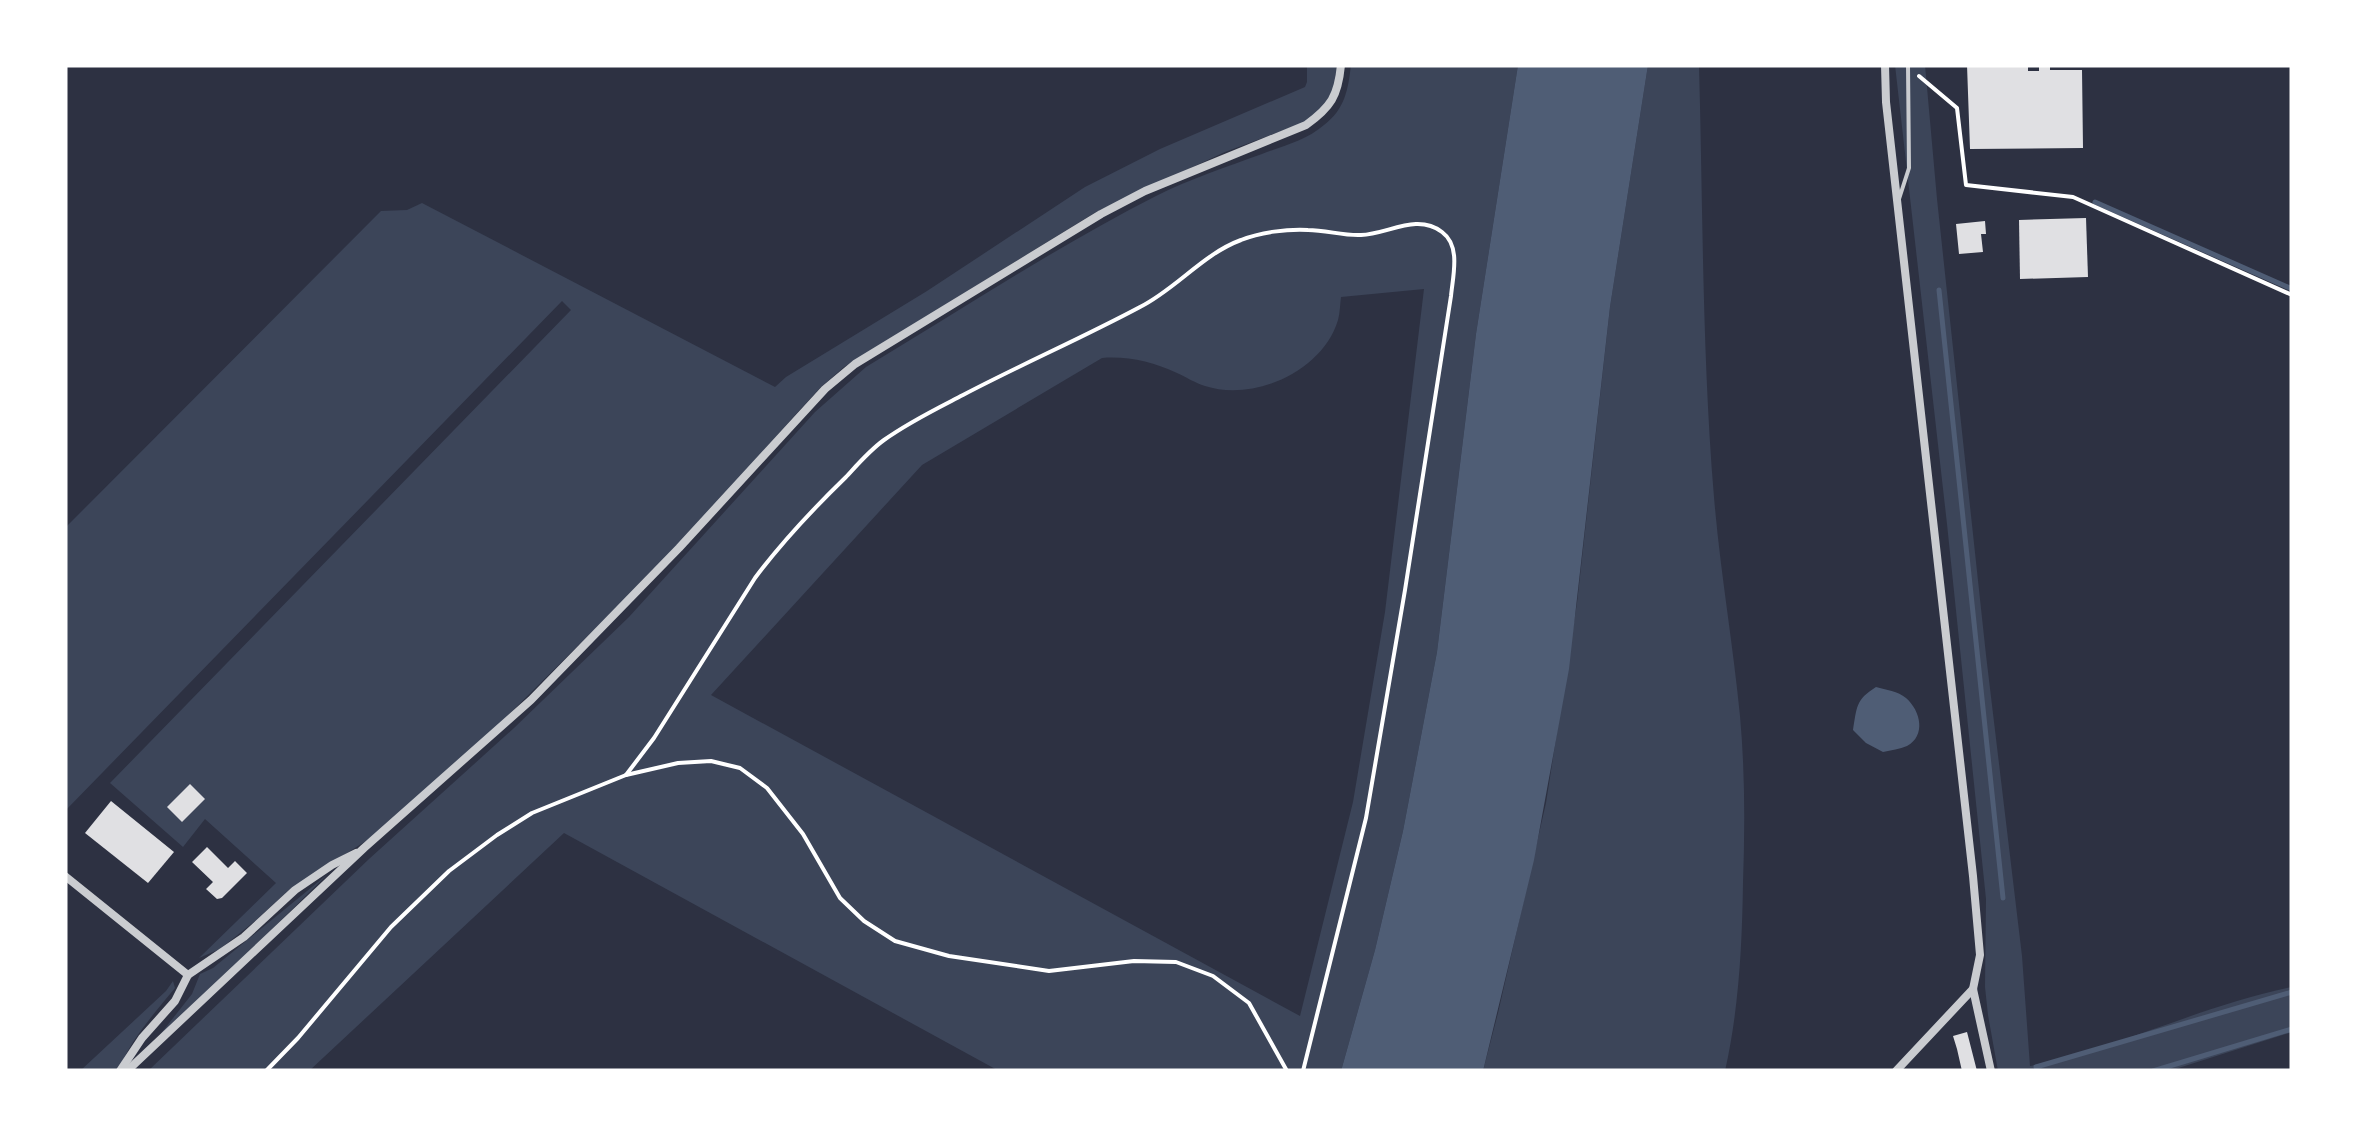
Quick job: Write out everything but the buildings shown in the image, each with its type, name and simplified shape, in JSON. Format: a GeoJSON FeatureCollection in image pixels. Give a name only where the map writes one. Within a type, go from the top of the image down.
{"type":"FeatureCollection","features":[{"type":"Feature","properties":{"kind":"street"},"geometry":{"type":"LineString","coordinates":[[124,1071],[364,848],[531,700],[679,548],[825,389],[855,364],[1101,214],[1145,191],[1306,125],[1333,101],[1341,65]]}},
{"type":"Feature","properties":{"kind":"street"},"geometry":{"type":"LineString","coordinates":[[1885,65],[1886,102],[1974,876],[1980,956],[1974,989],[1992,1071]]}},
{"type":"Feature","properties":{"kind":"street"},"geometry":{"type":"LineString","coordinates":[[124,1071],[142,1038],[175,1002],[188,975],[244,937],[295,890],[364,848]]}},
{"type":"Feature","properties":{"kind":"street"},"geometry":{"type":"LineString","coordinates":[[65,876],[188,975]]}},
{"type":"Feature","properties":{"kind":"street"},"geometry":{"type":"LineString","coordinates":[[1896,1071],[1974,989]]}},
{"type":"Feature","properties":{"kind":"lane"},"geometry":{"type":"LineString","coordinates":[[1898,204],[1909,168],[1908,66]]}},
{"type":"Feature","properties":{"kind":"path"},"geometry":{"type":"LineString","coordinates":[[1908,66],[1957,108],[1966,185],[2073,197],[2292,295]]}},
{"type":"Feature","properties":{"kind":"path"},"geometry":{"type":"LineString","coordinates":[[626,774],[654,738],[771,556],[879,444],[908,424],[1140,308],[1217,251],[1242,239],[1308,230],[1360,236],[1415,223],[1428,225],[1450,240],[1454,263],[1451,296],[1366,818],[1304,1071]]}},
{"type":"Feature","properties":{"kind":"path"},"geometry":{"type":"LineString","coordinates":[[266,1071],[391,927],[450,871],[497,835],[532,813],[626,774],[678,763],[711,761],[740,768],[766,788],[802,834],[840,898],[864,921],[895,941],[949,956],[1049,970],[1134,960],[1176,962],[1213,976],[1249,1002],[1286,1071]]}},
{"type":"Feature","properties":{"kind":"shaded area"},"geometry":{"type":"Polygon","coordinates":[[[1307,65],[1340,65],[1332,98],[1308,121],[1225,152],[1096,212],[844,367],[796,414],[686,538],[477,746],[380,832],[289,890],[220,949],[199,958],[276,883],[205,819],[183,847],[110,783],[571,310],[562,301],[65,811],[65,528],[381,211],[407,210],[422,203],[775,387],[1085,187],[1160,149],[1305,87],[1307,65]]]}},
{"type":"Feature","properties":{"kind":"shaded area"},"geometry":{"type":"Polygon","coordinates":[[[1351,65],[1518,65],[1476,334],[1437,652],[1403,831],[1341,1071],[999,1071],[564,833],[309,1071],[148,1071],[629,617],[815,412],[866,367],[1046,257],[1156,196],[1310,135],[1337,112],[1351,65]],[[1424,289],[1341,297],[1338,320],[1318,354],[1302,368],[1265,386],[1224,390],[1201,385],[1150,363],[1102,358],[922,465],[711,695],[1300,1016],[1353,802],[1385,612],[1424,289]]]}},
{"type":"Feature","properties":{"kind":"shaded area"},"geometry":{"type":"Polygon","coordinates":[[[1518,65],[1648,65],[1610,307],[1569,669],[1534,860],[1483,1071],[1341,1071],[1403,831],[1437,652],[1476,334],[1518,65]]]}},
{"type":"Feature","properties":{"kind":"shaded area"},"geometry":{"type":"Polygon","coordinates":[[[1648,65],[1699,65],[1710,443],[1744,778],[1741,954],[1730,1047],[1725,1071],[1483,1071],[1546,803],[1577,603],[1610,307],[1648,65]]]}},
{"type":"Feature","properties":{"kind":"shaded area"},"geometry":{"type":"Polygon","coordinates":[[[1895,65],[1925,65],[1986,655],[2022,956],[2030,1066],[2292,987],[2292,1032],[2169,1071],[1998,1071],[1985,987],[1986,899],[1895,65]]]}},
{"type":"Feature","properties":{"kind":"shaded area"},"geometry":{"type":"Polygon","coordinates":[[[1876,687],[1903,696],[1915,710],[1919,730],[1907,746],[1883,752],[1853,730],[1856,710],[1876,687]]]}},
{"type":"Feature","properties":{"kind":"shaded area"},"geometry":{"type":"Polygon","coordinates":[[[329,873],[144,1055],[192,994],[200,974],[213,968],[329,873]]]}},
{"type":"Feature","properties":{"kind":"shaded area"},"geometry":{"type":"Polygon","coordinates":[[[173,981],[175,988],[136,1038],[118,1071],[80,1071],[166,991],[173,981]]]}},
{"type":"Feature","properties":{"kind":"waterway"},"geometry":{"type":"LineString","coordinates":[[2095,202],[2292,289]]}},
{"type":"Feature","properties":{"kind":"waterway"},"geometry":{"type":"LineString","coordinates":[[1939,290],[2003,898]]}},
{"type":"Feature","properties":{"kind":"waterway"},"geometry":{"type":"LineString","coordinates":[[2036,1067],[2292,992]]}},
{"type":"Feature","properties":{"kind":"waterway"},"geometry":{"type":"LineString","coordinates":[[2153,1071],[2292,1029]]}}]}
